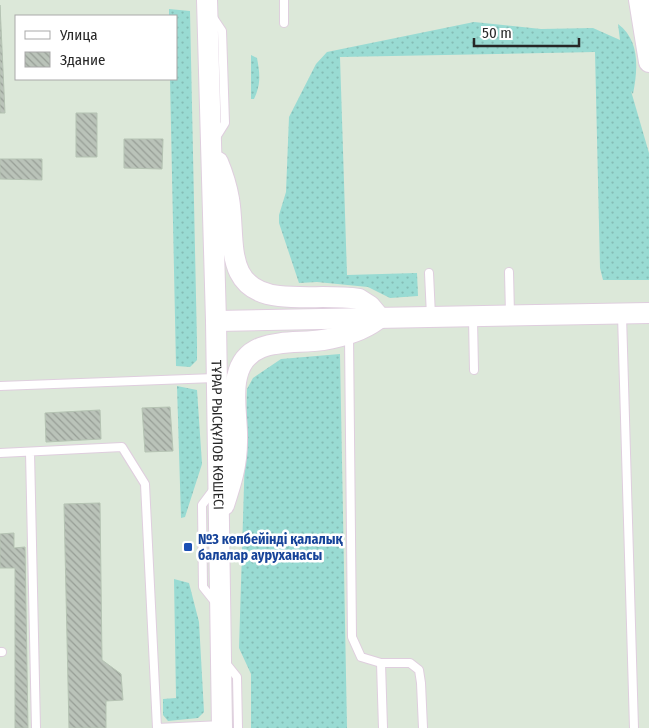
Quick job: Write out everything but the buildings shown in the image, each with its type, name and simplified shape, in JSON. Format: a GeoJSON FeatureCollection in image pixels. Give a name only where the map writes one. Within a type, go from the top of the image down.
{"type":"FeatureCollection","features":[{"type":"Feature","properties":{"kind":"street"},"geometry":{"type":"LineString","coordinates":[[639,0],[649,62]]}},
{"type":"Feature","properties":{"kind":"street","name":"ТҰРАР РЫСҚҰЛОВ КӨШЕСІ"},"geometry":{"type":"LineString","coordinates":[[204,2],[211,144],[216,321],[221,658],[227,727]]}},
{"type":"Feature","properties":{"kind":"street","name":"ТҰРАР РЫСҚҰЛОВ КӨШЕСІ"},"geometry":{"type":"LineString","coordinates":[[204,2],[209,294],[216,321]]}},
{"type":"Feature","properties":{"kind":"street"},"geometry":{"type":"LineString","coordinates":[[211,144],[221,169],[229,199],[233,255],[236,268],[247,283],[258,291],[278,296],[359,299],[370,306],[380,318]]}},
{"type":"Feature","properties":{"kind":"street"},"geometry":{"type":"LineString","coordinates":[[216,321],[649,313]]}},
{"type":"Feature","properties":{"kind":"street"},"geometry":{"type":"LineString","coordinates":[[218,521],[236,468],[238,441],[236,383],[244,360],[252,352],[270,344],[324,340],[367,327],[380,318]]}},
{"type":"Feature","properties":{"kind":"lane"},"geometry":{"type":"LineString","coordinates":[[284,0],[284,23]]}},
{"type":"Feature","properties":{"kind":"lane"},"geometry":{"type":"LineString","coordinates":[[509,272],[510,316]]}},
{"type":"Feature","properties":{"kind":"lane"},"geometry":{"type":"LineString","coordinates":[[429,273],[431,317]]}},
{"type":"Feature","properties":{"kind":"lane"},"geometry":{"type":"LineString","coordinates":[[622,314],[634,728]]}},
{"type":"Feature","properties":{"kind":"lane"},"geometry":{"type":"LineString","coordinates":[[474,316],[474,370]]}},
{"type":"Feature","properties":{"kind":"lane"},"geometry":{"type":"LineString","coordinates":[[348,334],[352,637],[361,658],[381,663],[410,662],[418,670],[421,683],[423,728]]}},
{"type":"Feature","properties":{"kind":"lane"},"geometry":{"type":"LineString","coordinates":[[0,386],[217,378]]}},
{"type":"Feature","properties":{"kind":"lane"},"geometry":{"type":"LineString","coordinates":[[0,453],[122,447],[145,484],[157,728],[227,727]]}},
{"type":"Feature","properties":{"kind":"lane"},"geometry":{"type":"LineString","coordinates":[[30,452],[36,728]]}},
{"type":"Feature","properties":{"kind":"lane"},"geometry":{"type":"LineString","coordinates":[[218,484],[202,506],[203,587],[220,608]]}},
{"type":"Feature","properties":{"kind":"lane"},"geometry":{"type":"LineString","coordinates":[[381,663],[383,728]]}},
{"type":"Feature","properties":{"kind":"shaded area"},"geometry":{"type":"Polygon","coordinates":[[[169,9],[190,11],[197,360],[190,367],[176,366],[170,80],[178,80],[178,15],[169,15],[169,9]]]}},
{"type":"Feature","properties":{"kind":"shaded area"},"geometry":{"type":"Polygon","coordinates":[[[474,22],[541,29],[593,28],[620,40],[618,24],[630,38],[636,56],[633,94],[631,91],[649,153],[649,280],[603,280],[600,268],[595,52],[340,57],[347,275],[417,273],[418,296],[390,298],[368,287],[317,282],[299,283],[279,223],[279,215],[286,192],[289,117],[316,64],[327,52],[474,22]]]}},
{"type":"Feature","properties":{"kind":"shaded area"},"geometry":{"type":"Polygon","coordinates":[[[251,55],[257,58],[259,74],[258,89],[254,99],[251,99],[251,55]]]}},
{"type":"Feature","properties":{"kind":"shaded area"},"geometry":{"type":"Polygon","coordinates":[[[340,354],[347,728],[251,728],[251,674],[239,648],[247,389],[253,378],[281,359],[340,354]]]}},
{"type":"Feature","properties":{"kind":"shaded area"},"geometry":{"type":"Polygon","coordinates":[[[177,386],[197,390],[202,464],[185,517],[181,518],[177,386]]]}},
{"type":"Feature","properties":{"kind":"shaded area"},"geometry":{"type":"Polygon","coordinates":[[[174,579],[189,583],[199,622],[204,712],[198,718],[168,721],[163,715],[163,699],[176,698],[174,579]]]}},
{"type":"Feature","properties":{"kind":"place","name":"№3 көпбейінді қалалық балалар ауруханасы"},"geometry":{"type":"Point","coordinates":[188,547]}}]}
